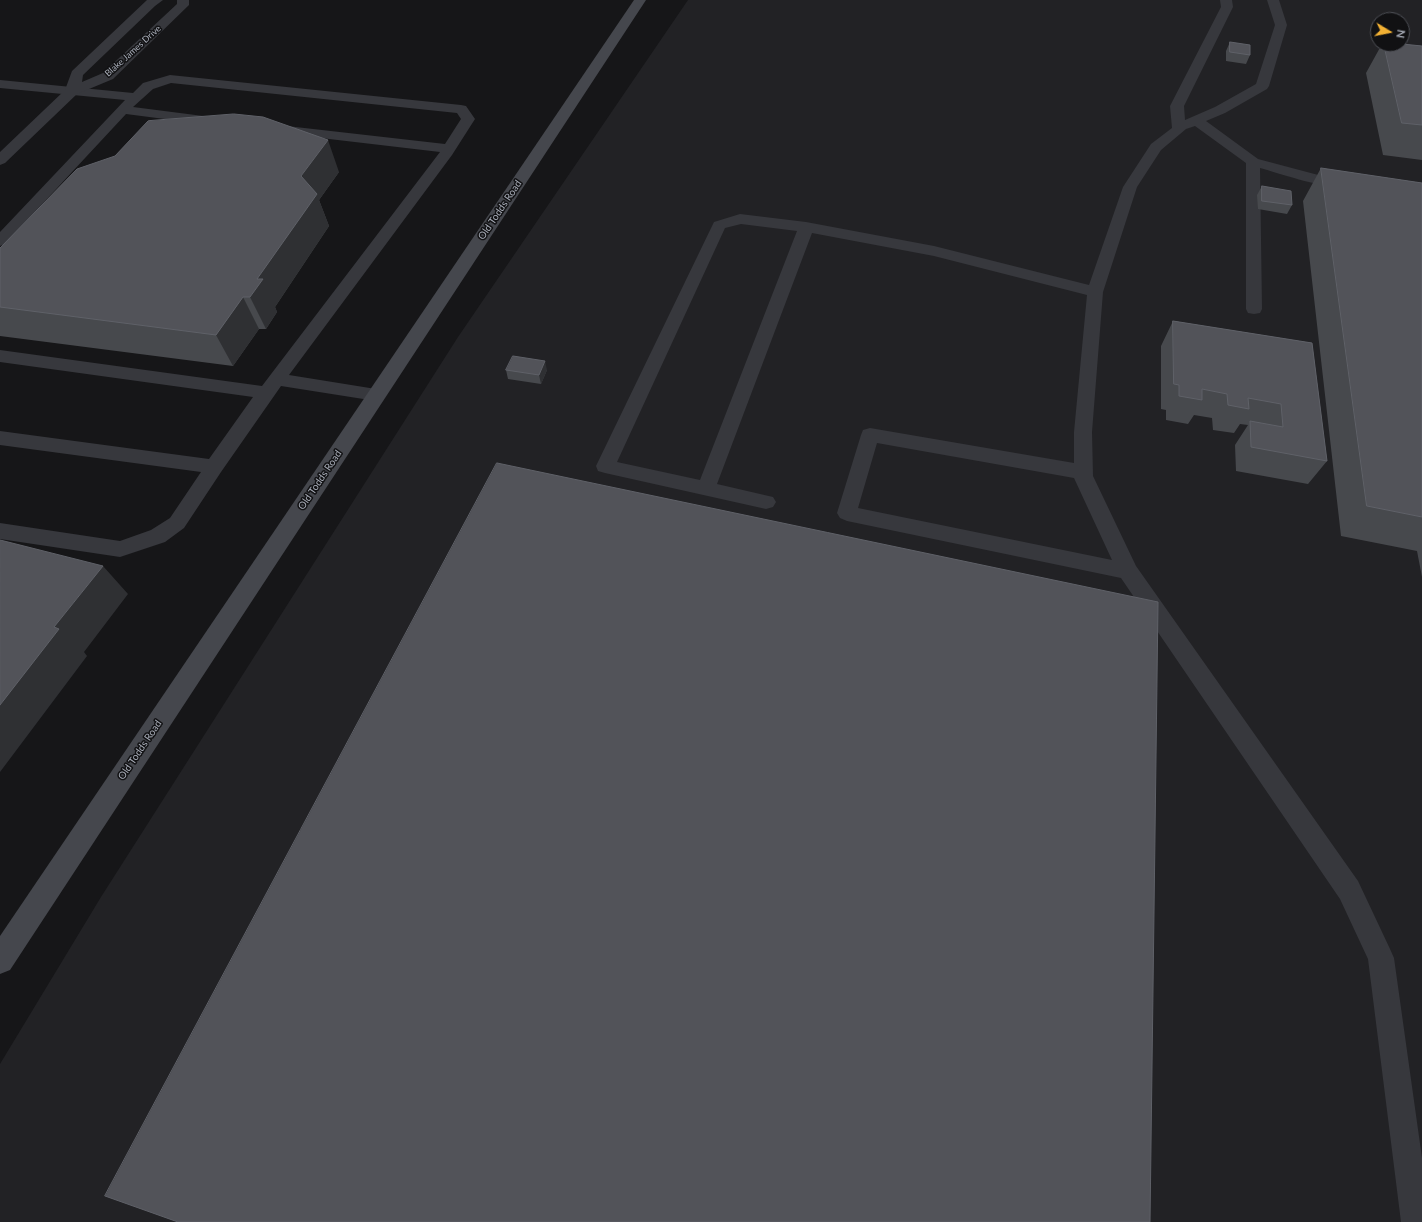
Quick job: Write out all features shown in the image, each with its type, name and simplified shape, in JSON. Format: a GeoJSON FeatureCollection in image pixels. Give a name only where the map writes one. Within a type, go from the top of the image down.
{"type":"FeatureCollection","features":[{"type":"Feature","properties":{"kind":"main road","name":"Old Todds Road"},"geometry":{"type":"LineString","coordinates":[[0,960],[640,0]]}},
{"type":"Feature","properties":{"kind":"street","name":"Blake James Drive"},"geometry":{"type":"LineString","coordinates":[[72,91],[77,74],[151,3],[157,0]]}},
{"type":"Feature","properties":{"kind":"street","name":"Blake James Drive"},"geometry":{"type":"LineString","coordinates":[[0,160],[72,91],[108,76],[182,5],[183,0]]}},
{"type":"Feature","properties":{"kind":"lane"},"geometry":{"type":"LineString","coordinates":[[1226,0],[1227,7],[1177,106],[1188,125],[1253,162],[1321,180],[1360,186]]}},
{"type":"Feature","properties":{"kind":"lane"},"geometry":{"type":"LineString","coordinates":[[1273,0],[1281,25],[1262,86],[1220,110],[1188,125],[1156,147],[1130,187],[1095,292],[1083,432],[1083,476],[1128,571],[1349,890],[1381,958],[1416,1222]]}},
{"type":"Feature","properties":{"kind":"lane"},"geometry":{"type":"LineString","coordinates":[[0,241],[136,97],[148,86],[170,79],[461,109],[468,120],[449,149],[271,386],[177,523],[158,536],[120,549],[0,531]]}},
{"type":"Feature","properties":{"kind":"lane"},"geometry":{"type":"LineString","coordinates":[[0,84],[136,97]]}},
{"type":"Feature","properties":{"kind":"lane"},"geometry":{"type":"LineString","coordinates":[[123,110],[224,122]]}},
{"type":"Feature","properties":{"kind":"lane"},"geometry":{"type":"LineString","coordinates":[[262,127],[449,149]]}},
{"type":"Feature","properties":{"kind":"lane"},"geometry":{"type":"LineString","coordinates":[[1253,162],[1254,309]]}},
{"type":"Feature","properties":{"kind":"lane"},"geometry":{"type":"LineString","coordinates":[[766,502],[604,466],[719,225],[740,219],[806,227],[934,251],[1095,292]]}},
{"type":"Feature","properties":{"kind":"lane"},"geometry":{"type":"LineString","coordinates":[[706,488],[806,227]]}},
{"type":"Feature","properties":{"kind":"lane"},"geometry":{"type":"LineString","coordinates":[[0,356],[271,386],[376,395]]}},
{"type":"Feature","properties":{"kind":"lane"},"geometry":{"type":"LineString","coordinates":[[1083,472],[870,435],[847,513],[1128,571]]}},
{"type":"Feature","properties":{"kind":"lane"},"geometry":{"type":"LineString","coordinates":[[0,438],[214,467]]}},
{"type":"Feature","properties":{"kind":"shaded area"},"geometry":{"type":"Polygon","coordinates":[[[688,0],[1422,0],[1422,1222],[0,1222],[0,1064],[101,897],[458,337],[688,0]]]}},
{"type":"Feature","properties":{"kind":"building"},"geometry":{"type":"Polygon","coordinates":[[[1230,42],[1250,45],[1250,55],[1230,52],[1230,42]]]}},
{"type":"Feature","properties":{"kind":"building"},"geometry":{"type":"Polygon","coordinates":[[[1410,45],[1422,46],[1422,125],[1402,123],[1386,52],[1410,52],[1410,45]]]}},
{"type":"Feature","properties":{"kind":"building"},"geometry":{"type":"Polygon","coordinates":[[[234,114],[263,117],[328,140],[301,176],[317,194],[257,279],[263,279],[250,297],[243,297],[216,335],[0,307],[0,248],[77,169],[115,156],[148,121],[234,114]]]}},
{"type":"Feature","properties":{"kind":"building"},"geometry":{"type":"Polygon","coordinates":[[[1321,168],[1422,183],[1422,517],[1367,506],[1321,168]]]}},
{"type":"Feature","properties":{"kind":"building"},"geometry":{"type":"Polygon","coordinates":[[[1262,186],[1291,191],[1292,205],[1262,201],[1262,186]]]}},
{"type":"Feature","properties":{"kind":"building"},"geometry":{"type":"Polygon","coordinates":[[[1173,321],[1312,343],[1327,461],[1251,447],[1250,421],[1283,427],[1281,404],[1248,398],[1249,409],[1228,405],[1227,394],[1202,389],[1202,400],[1179,396],[1179,385],[1174,384],[1173,321]]]}},
{"type":"Feature","properties":{"kind":"building"},"geometry":{"type":"Polygon","coordinates":[[[513,356],[545,361],[539,375],[506,370],[513,356]]]}},
{"type":"Feature","properties":{"kind":"building"},"geometry":{"type":"Polygon","coordinates":[[[497,463],[1158,602],[1150,1222],[178,1222],[105,1196],[497,463]]]}},
{"type":"Feature","properties":{"kind":"building"},"geometry":{"type":"Polygon","coordinates":[[[0,540],[103,566],[54,627],[59,629],[0,705],[0,540]]]}}]}
